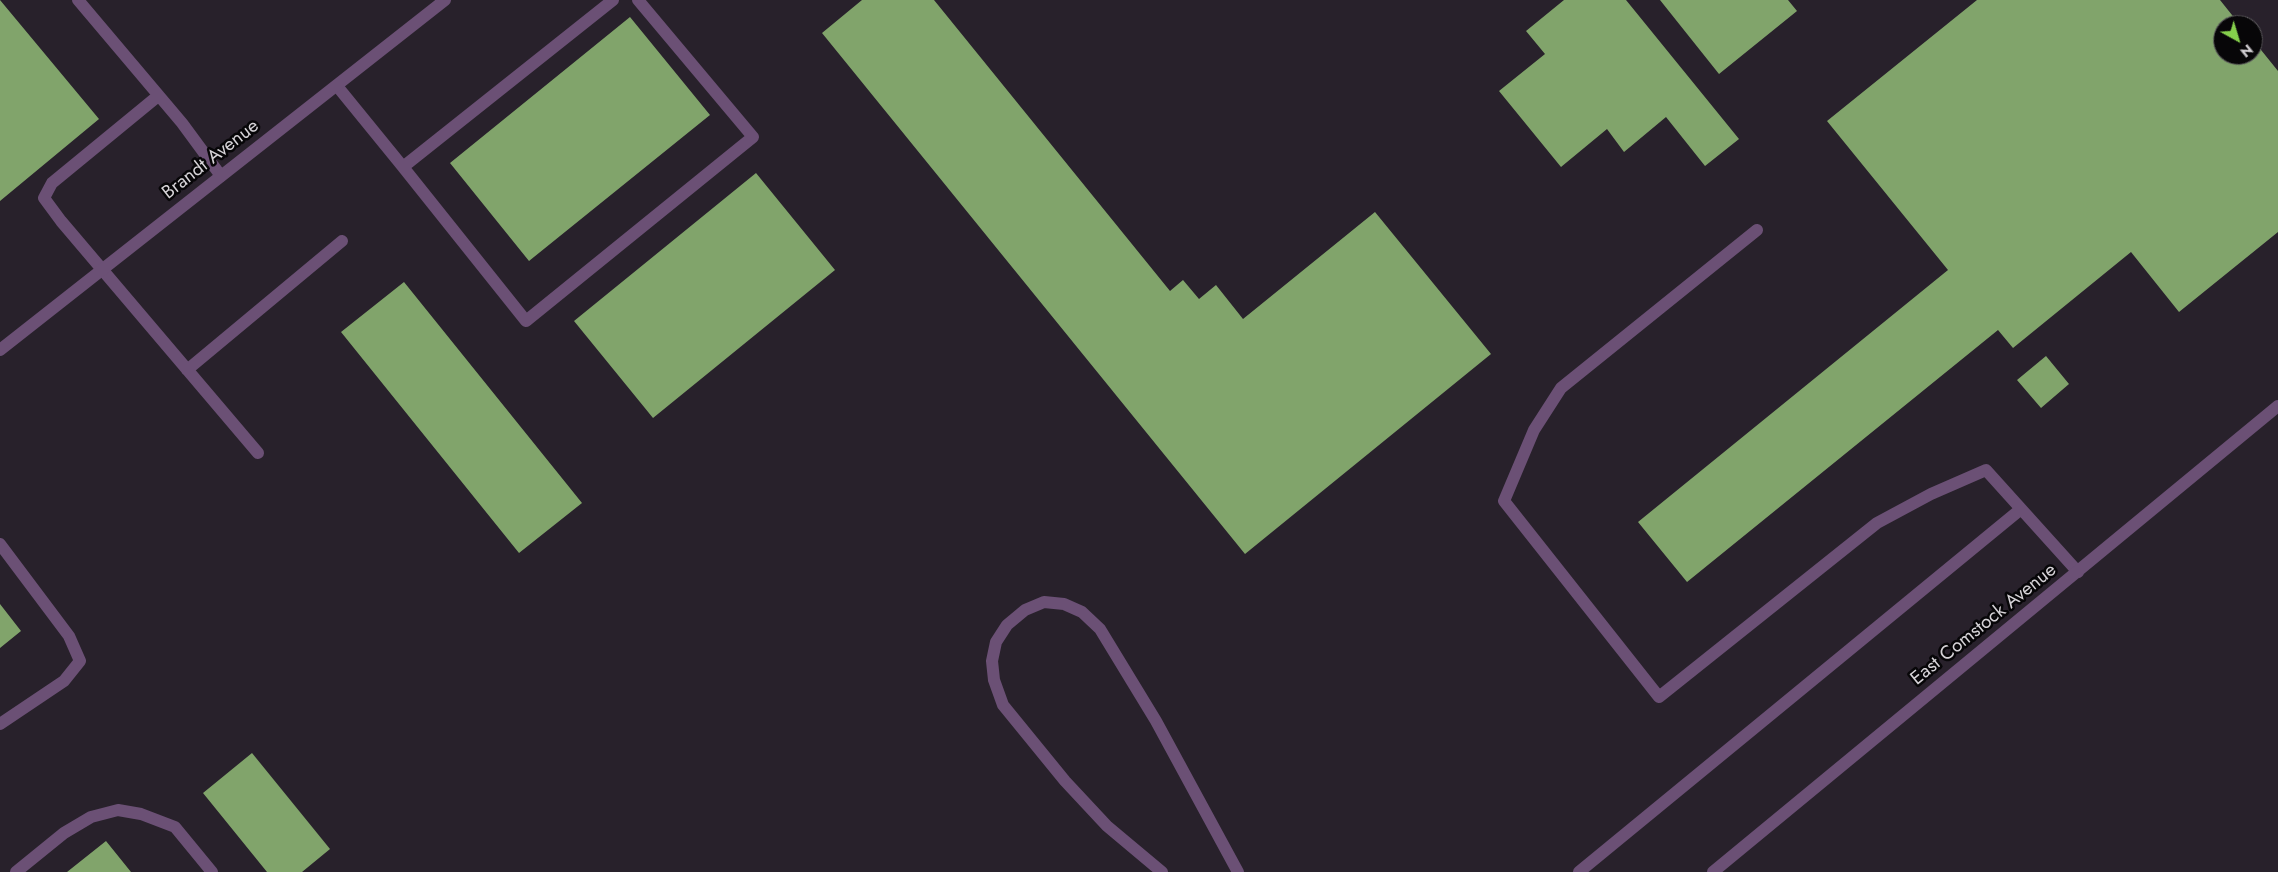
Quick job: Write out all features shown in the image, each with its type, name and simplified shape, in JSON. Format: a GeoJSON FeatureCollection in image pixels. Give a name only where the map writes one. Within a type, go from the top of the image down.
{"type":"FeatureCollection","features":[{"type":"Feature","properties":{"kind":"street"},"geometry":{"type":"LineString","coordinates":[[78,0],[158,96],[221,176]]}},
{"type":"Feature","properties":{"kind":"street","name":"Brandt Avenue"},"geometry":{"type":"LineString","coordinates":[[0,350],[445,0]]}},
{"type":"Feature","properties":{"kind":"street"},"geometry":{"type":"LineString","coordinates":[[403,167],[613,0]]}},
{"type":"Feature","properties":{"kind":"street"},"geometry":{"type":"LineString","coordinates":[[337,86],[526,321],[753,136],[638,0]]}},
{"type":"Feature","properties":{"kind":"street"},"geometry":{"type":"LineString","coordinates":[[158,96],[52,182],[44,198],[102,270],[258,453]]}},
{"type":"Feature","properties":{"kind":"street"},"geometry":{"type":"LineString","coordinates":[[1757,230],[1561,388],[1534,430],[1504,501],[1658,697],[1877,523],[1931,494],[1986,470],[2078,572]]}},
{"type":"Feature","properties":{"kind":"street"},"geometry":{"type":"LineString","coordinates":[[187,370],[342,241]]}},
{"type":"Feature","properties":{"kind":"street","name":"East Comstock Avenue"},"geometry":{"type":"LineString","coordinates":[[1713,872],[2278,406]]}},
{"type":"Feature","properties":{"kind":"street"},"geometry":{"type":"LineString","coordinates":[[1578,872],[2021,509]]}},
{"type":"Feature","properties":{"kind":"street"},"geometry":{"type":"LineString","coordinates":[[0,544],[69,636],[80,661],[64,681],[0,724]]}},
{"type":"Feature","properties":{"kind":"street"},"geometry":{"type":"LineString","coordinates":[[1162,872],[1101,820],[1065,781],[1003,705],[994,680],[992,661],[996,642],[1006,625],[1025,610],[1044,602],[1064,604],[1082,612],[1100,629],[1156,721],[1238,872]]}},
{"type":"Feature","properties":{"kind":"street"},"geometry":{"type":"LineString","coordinates":[[16,872],[64,833],[91,817],[118,810],[142,814],[175,827],[212,872]]}},
{"type":"Feature","properties":{"kind":"shaded area"},"geometry":{"type":"Polygon","coordinates":[[[0,0],[2278,0],[2278,872],[0,872],[0,0]]]}},
{"type":"Feature","properties":{"kind":"building"},"geometry":{"type":"Polygon","coordinates":[[[0,0],[99,119],[0,201],[0,0]]]}},
{"type":"Feature","properties":{"kind":"building"},"geometry":{"type":"Polygon","coordinates":[[[862,0],[934,0],[1170,291],[1183,280],[1199,299],[1216,285],[1243,319],[1375,212],[1491,354],[1245,554],[822,33],[862,0]]]}},
{"type":"Feature","properties":{"kind":"building"},"geometry":{"type":"Polygon","coordinates":[[[1564,0],[1626,0],[1739,139],[1705,166],[1666,117],[1624,152],[1607,129],[1561,167],[1499,91],[1545,54],[1526,31],[1564,0]]]}},
{"type":"Feature","properties":{"kind":"building"},"geometry":{"type":"Polygon","coordinates":[[[1660,0],[1788,0],[1797,11],[1719,74],[1660,0]]]}},
{"type":"Feature","properties":{"kind":"building"},"geometry":{"type":"Polygon","coordinates":[[[1977,0],[2220,0],[2232,15],[2213,15],[2213,65],[2263,65],[2263,52],[2278,71],[2278,232],[2179,312],[2131,252],[2013,348],[1998,330],[1687,582],[1638,522],[1948,270],[1827,121],[1977,0]]]}},
{"type":"Feature","properties":{"kind":"building"},"geometry":{"type":"Polygon","coordinates":[[[630,17],[710,115],[529,261],[450,163],[630,17]]]}},
{"type":"Feature","properties":{"kind":"building"},"geometry":{"type":"Polygon","coordinates":[[[756,173],[835,270],[653,418],[574,321],[756,173]]]}},
{"type":"Feature","properties":{"kind":"building"},"geometry":{"type":"Polygon","coordinates":[[[404,282],[582,503],[519,553],[341,332],[404,282]]]}},
{"type":"Feature","properties":{"kind":"building"},"geometry":{"type":"Polygon","coordinates":[[[2046,356],[2069,384],[2041,408],[2017,380],[2046,356]]]}},
{"type":"Feature","properties":{"kind":"building"},"geometry":{"type":"Polygon","coordinates":[[[0,604],[21,631],[0,648],[0,604]]]}},
{"type":"Feature","properties":{"kind":"building"},"geometry":{"type":"Polygon","coordinates":[[[252,753],[330,849],[302,872],[267,872],[203,793],[252,753]]]}},
{"type":"Feature","properties":{"kind":"building"},"geometry":{"type":"Polygon","coordinates":[[[106,841],[131,872],[67,872],[106,841]]]}}]}
